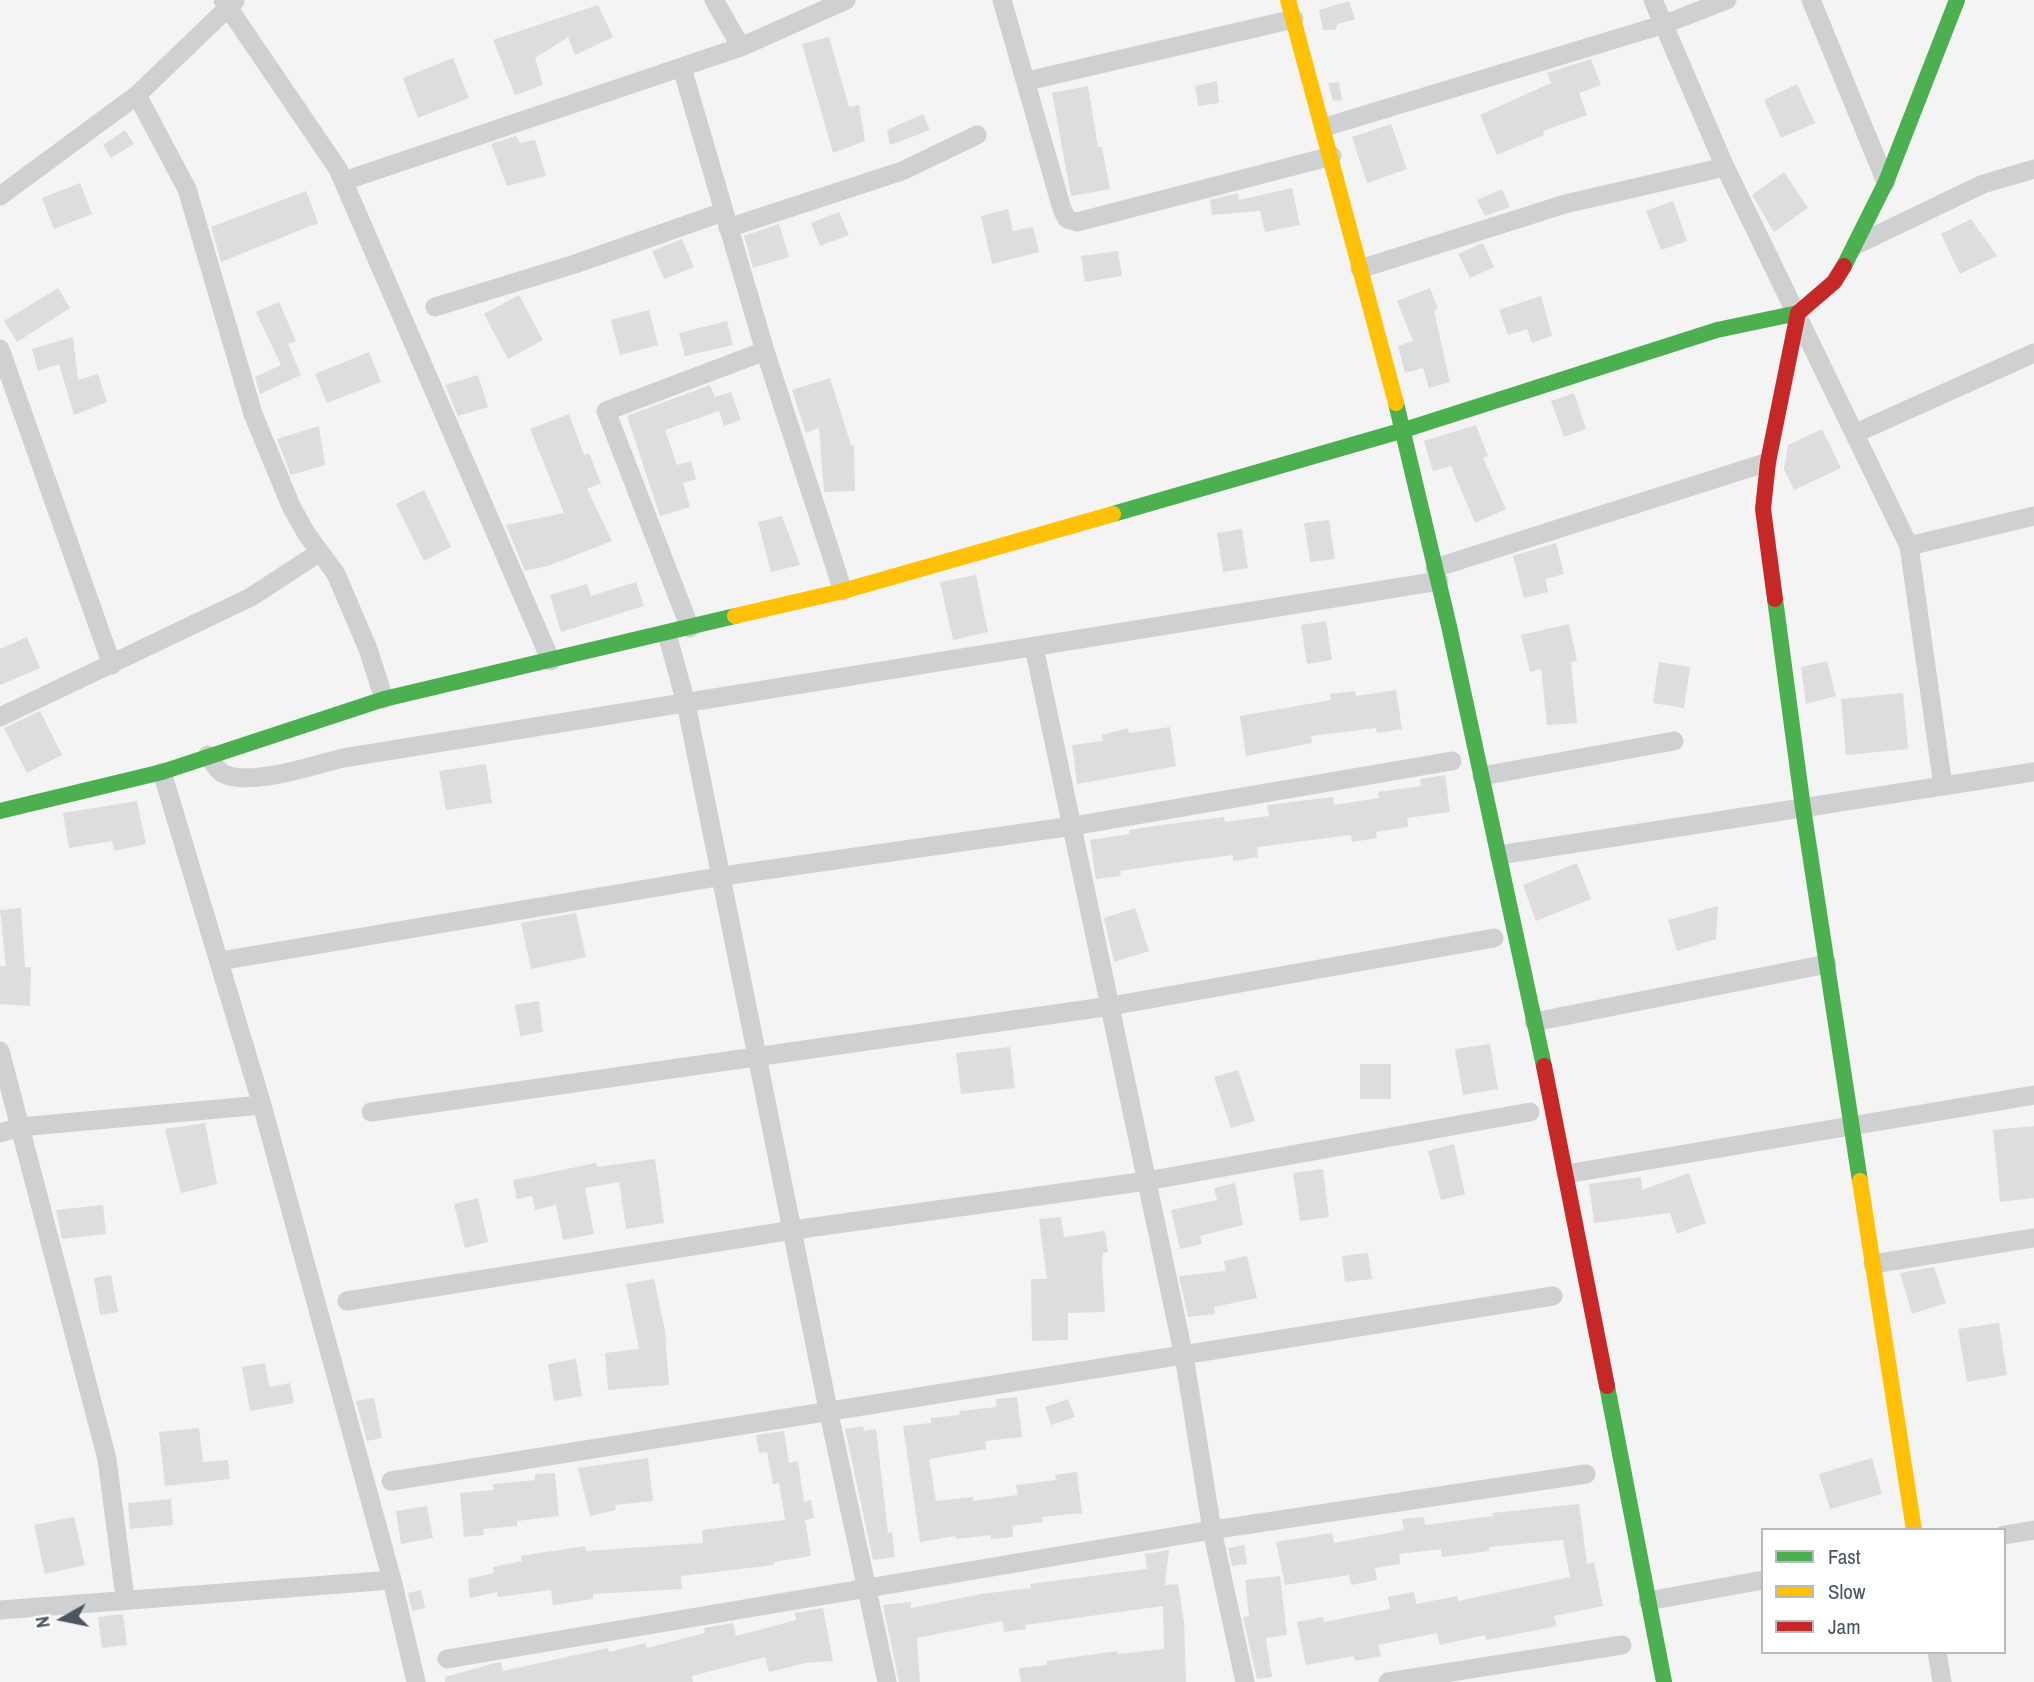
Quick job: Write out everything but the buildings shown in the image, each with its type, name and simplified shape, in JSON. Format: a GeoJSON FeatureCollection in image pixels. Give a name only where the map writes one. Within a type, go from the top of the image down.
{"type":"FeatureCollection","features":[{"type":"Feature","properties":{"kind":"street"},"geometry":{"type":"LineString","coordinates":[[714,0],[741,47]]}},
{"type":"Feature","properties":{"kind":"street"},"geometry":{"type":"LineString","coordinates":[[344,181],[741,47],[846,0]]}},
{"type":"Feature","properties":{"kind":"street"},"geometry":{"type":"LineString","coordinates":[[1002,0],[1067,219],[1077,222],[1332,156]]}},
{"type":"Feature","properties":{"kind":"street"},"geometry":{"type":"LineString","coordinates":[[1653,0],[1725,167],[1909,546],[1943,786]]}},
{"type":"Feature","properties":{"kind":"street"},"geometry":{"type":"LineString","coordinates":[[1325,127],[1665,24],[1727,0]]}},
{"type":"Feature","properties":{"kind":"street"},"geometry":{"type":"LineString","coordinates":[[1811,0],[1886,182]]}},
{"type":"Feature","properties":{"kind":"street"},"geometry":{"type":"LineString","coordinates":[[0,811],[162,772],[384,699],[843,591],[1404,430],[1717,330],[1798,313],[1834,282],[1857,245],[1886,182],[1956,0]]}},
{"type":"Feature","properties":{"kind":"street"},"geometry":{"type":"LineString","coordinates":[[0,196],[137,95],[228,3],[344,181],[551,661]]}},
{"type":"Feature","properties":{"kind":"street"},"geometry":{"type":"LineString","coordinates":[[1027,81],[1291,9],[1325,127],[1404,430],[1482,776],[1566,1174],[1664,1682]]}},
{"type":"Feature","properties":{"kind":"street"},"geometry":{"type":"LineString","coordinates":[[682,68],[765,351],[843,591]]}},
{"type":"Feature","properties":{"kind":"street"},"geometry":{"type":"LineString","coordinates":[[137,95],[187,189],[253,414],[291,506],[336,574],[368,649],[384,699]]}},
{"type":"Feature","properties":{"kind":"street"},"geometry":{"type":"LineString","coordinates":[[435,307],[725,220],[902,171],[977,135]]}},
{"type":"Feature","properties":{"kind":"street"},"geometry":{"type":"LineString","coordinates":[[1360,269],[1565,204],[1725,167]]}},
{"type":"Feature","properties":{"kind":"street"},"geometry":{"type":"LineString","coordinates":[[1857,245],[1983,184],[2034,169]]}},
{"type":"Feature","properties":{"kind":"street"},"geometry":{"type":"LineString","coordinates":[[1798,313],[1768,462],[1763,509],[1803,808],[1914,1528]]}},
{"type":"Feature","properties":{"kind":"street"},"geometry":{"type":"LineString","coordinates":[[0,349],[112,665]]}},
{"type":"Feature","properties":{"kind":"street"},"geometry":{"type":"LineString","coordinates":[[690,628],[606,411],[765,351]]}},
{"type":"Feature","properties":{"kind":"street"},"geometry":{"type":"LineString","coordinates":[[1856,433],[2034,353]]}},
{"type":"Feature","properties":{"kind":"street"},"geometry":{"type":"LineString","coordinates":[[208,755],[219,772],[236,777],[253,777],[343,758],[1034,647],[1437,575],[1768,462]]}},
{"type":"Feature","properties":{"kind":"street"},"geometry":{"type":"LineString","coordinates":[[1909,546],[2034,516]]}},
{"type":"Feature","properties":{"kind":"street"},"geometry":{"type":"LineString","coordinates":[[0,717],[251,597],[320,552]]}},
{"type":"Feature","properties":{"kind":"street"},"geometry":{"type":"LineString","coordinates":[[667,634],[686,703],[723,876],[828,1409],[887,1682]]}},
{"type":"Feature","properties":{"kind":"street"},"geometry":{"type":"LineString","coordinates":[[1034,647],[1183,1355],[1212,1530],[1245,1682]]}},
{"type":"Feature","properties":{"kind":"street"},"geometry":{"type":"LineString","coordinates":[[1482,776],[1674,741]]}},
{"type":"Feature","properties":{"kind":"street"},"geometry":{"type":"LineString","coordinates":[[220,961],[723,876],[1073,826],[1452,761]]}},
{"type":"Feature","properties":{"kind":"street"},"geometry":{"type":"LineString","coordinates":[[162,772],[262,1105],[392,1580],[416,1682]]}},
{"type":"Feature","properties":{"kind":"street"},"geometry":{"type":"LineString","coordinates":[[1499,855],[2034,772]]}},
{"type":"Feature","properties":{"kind":"street"},"geometry":{"type":"LineString","coordinates":[[371,1112],[1111,1006],[1494,938]]}},
{"type":"Feature","properties":{"kind":"street"},"geometry":{"type":"LineString","coordinates":[[1534,1022],[1827,964]]}},
{"type":"Feature","properties":{"kind":"street"},"geometry":{"type":"LineString","coordinates":[[0,1051],[107,1459],[125,1598]]}},
{"type":"Feature","properties":{"kind":"street"},"geometry":{"type":"LineString","coordinates":[[1566,1174],[2034,1095]]}},
{"type":"Feature","properties":{"kind":"street"},"geometry":{"type":"LineString","coordinates":[[0,1133],[20,1127],[262,1105]]}},
{"type":"Feature","properties":{"kind":"street"},"geometry":{"type":"LineString","coordinates":[[347,1301],[793,1230],[1147,1181],[1530,1112]]}},
{"type":"Feature","properties":{"kind":"street"},"geometry":{"type":"LineString","coordinates":[[1873,1264],[2034,1238]]}},
{"type":"Feature","properties":{"kind":"street"},"geometry":{"type":"LineString","coordinates":[[391,1481],[828,1409],[1553,1296]]}},
{"type":"Feature","properties":{"kind":"street"},"geometry":{"type":"LineString","coordinates":[[447,1658],[1212,1530],[1587,1474]]}},
{"type":"Feature","properties":{"kind":"street"},"geometry":{"type":"LineString","coordinates":[[2006,1535],[2034,1530]]}},
{"type":"Feature","properties":{"kind":"street"},"geometry":{"type":"LineString","coordinates":[[0,1610],[125,1598],[392,1580]]}},
{"type":"Feature","properties":{"kind":"street"},"geometry":{"type":"LineString","coordinates":[[1648,1601],[1761,1580]]}},
{"type":"Feature","properties":{"kind":"street"},"geometry":{"type":"LineString","coordinates":[[1388,1682],[1622,1645]]}},
{"type":"Feature","properties":{"kind":"street"},"geometry":{"type":"LineString","coordinates":[[1937,1654],[1942,1682]]}},
{"type":"Feature","properties":{"kind":"traffic: fast"},"geometry":{"type":"LineString","coordinates":[[1844,266],[1886,182],[1957,0]]}},
{"type":"Feature","properties":{"kind":"traffic: fast"},"geometry":{"type":"LineString","coordinates":[[1113,514],[1404,430],[1717,330],[1798,313]]}},
{"type":"Feature","properties":{"kind":"traffic: fast"},"geometry":{"type":"LineString","coordinates":[[1396,403],[1449,626],[1544,1066]]}},
{"type":"Feature","properties":{"kind":"traffic: fast"},"geometry":{"type":"LineString","coordinates":[[1775,599],[1803,808],[1860,1181]]}},
{"type":"Feature","properties":{"kind":"traffic: fast"},"geometry":{"type":"LineString","coordinates":[[0,811],[162,772],[384,699],[735,616]]}},
{"type":"Feature","properties":{"kind":"traffic: fast"},"geometry":{"type":"LineString","coordinates":[[1607,1386],[1664,1682]]}},
{"type":"Feature","properties":{"kind":"traffic: slow"},"geometry":{"type":"LineString","coordinates":[[1288,0],[1396,403]]}},
{"type":"Feature","properties":{"kind":"traffic: slow"},"geometry":{"type":"LineString","coordinates":[[735,616],[843,591],[1113,514]]}},
{"type":"Feature","properties":{"kind":"traffic: slow"},"geometry":{"type":"LineString","coordinates":[[1860,1181],[1914,1528]]}},
{"type":"Feature","properties":{"kind":"traffic: jam"},"geometry":{"type":"LineString","coordinates":[[1775,599],[1763,509],[1768,462],[1798,313],[1834,282],[1844,266]]}},
{"type":"Feature","properties":{"kind":"traffic: jam"},"geometry":{"type":"LineString","coordinates":[[1544,1066],[1607,1386]]}}]}
